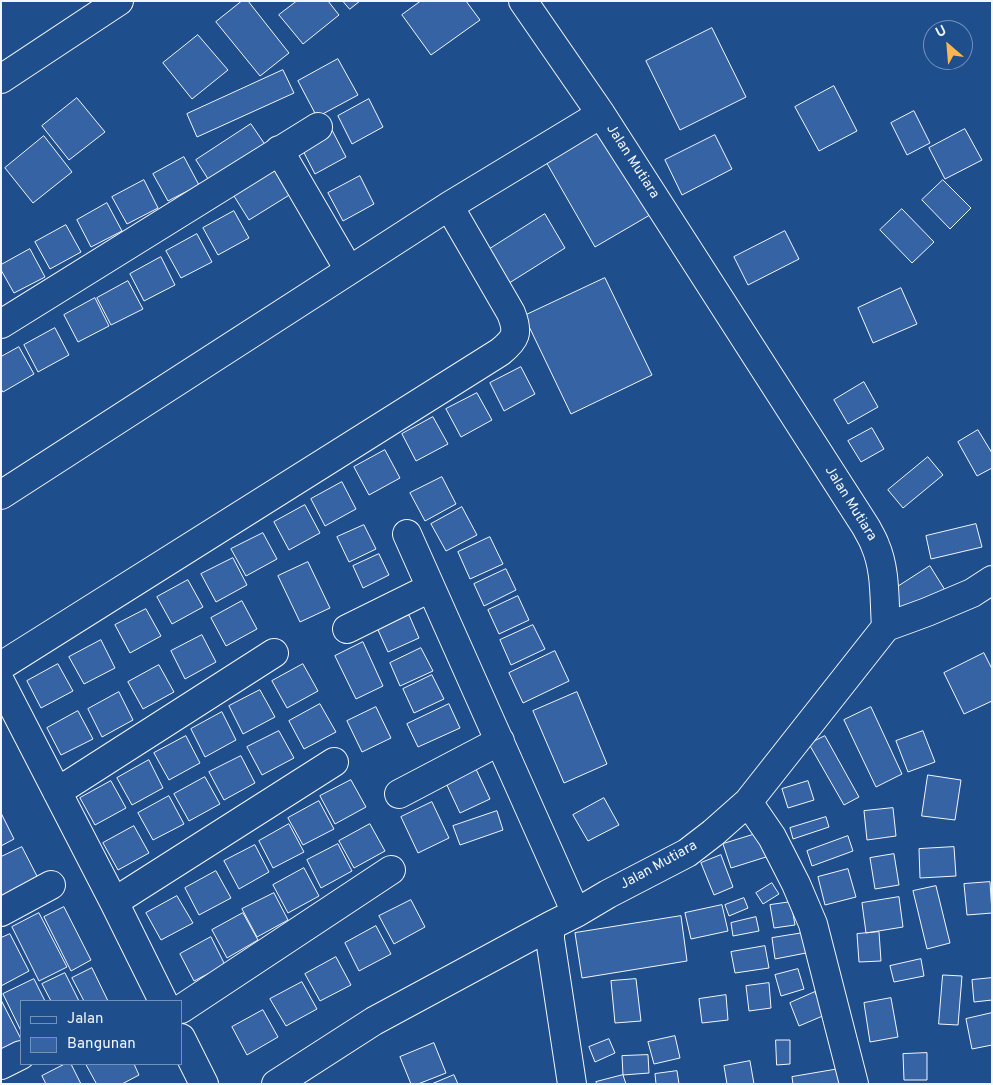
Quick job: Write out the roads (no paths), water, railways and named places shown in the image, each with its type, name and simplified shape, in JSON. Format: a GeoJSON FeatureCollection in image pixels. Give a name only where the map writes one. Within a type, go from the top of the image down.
{"type":"FeatureCollection","features":[{"type":"Feature","properties":{"kind":"street"},"geometry":{"type":"LineString","coordinates":[[1,79],[118,1]]}},
{"type":"Feature","properties":{"kind":"street","name":"Jalan Mutiara"},"geometry":{"type":"LineString","coordinates":[[276,1084],[374,1021],[687,853],[748,802],[886,627],[881,562],[875,544],[866,527],[601,114],[527,3]]}},
{"type":"Feature","properties":{"kind":"street"},"geometry":{"type":"LineString","coordinates":[[1,495],[449,206],[601,114]]}},
{"type":"Feature","properties":{"kind":"street"},"geometry":{"type":"LineString","coordinates":[[1,324],[318,127]]}},
{"type":"Feature","properties":{"kind":"street"},"geometry":{"type":"LineString","coordinates":[[279,150],[349,270]]}},
{"type":"Feature","properties":{"kind":"street"},"geometry":{"type":"LineString","coordinates":[[1,666],[500,352],[511,343],[515,334],[515,324],[511,314],[449,206]]}},
{"type":"Feature","properties":{"kind":"street"},"geometry":{"type":"LineString","coordinates":[[407,534],[576,913]]}},
{"type":"Feature","properties":{"kind":"street"},"geometry":{"type":"LineString","coordinates":[[886,627],[972,594],[992,580]]}},
{"type":"Feature","properties":{"kind":"street"},"geometry":{"type":"LineString","coordinates":[[347,629],[430,588]]}},
{"type":"Feature","properties":{"kind":"street"},"geometry":{"type":"LineString","coordinates":[[57,792],[274,653]]}},
{"type":"Feature","properties":{"kind":"street"},"geometry":{"type":"LineString","coordinates":[[1,683],[163,1000]]}},
{"type":"Feature","properties":{"kind":"street"},"geometry":{"type":"LineString","coordinates":[[399,794],[500,741]]}},
{"type":"Feature","properties":{"kind":"street"},"geometry":{"type":"LineString","coordinates":[[114,902],[334,762]]}},
{"type":"Feature","properties":{"kind":"street"},"geometry":{"type":"LineString","coordinates":[[748,802],[772,837],[796,884],[813,924],[854,1084]]}},
{"type":"Feature","properties":{"kind":"street"},"geometry":{"type":"LineString","coordinates":[[182,1008],[391,870]]}},
{"type":"Feature","properties":{"kind":"street"},"geometry":{"type":"LineString","coordinates":[[1,912],[51,885]]}},
{"type":"Feature","properties":{"kind":"street"},"geometry":{"type":"LineString","coordinates":[[550,926],[550,939],[572,1084]]}},
{"type":"Feature","properties":{"kind":"street"},"geometry":{"type":"LineString","coordinates":[[182,1040],[204,1084]]}},
{"type":"Feature","properties":{"kind":"street"},"geometry":{"type":"LineString","coordinates":[[1,1065],[20,1056]]}}]}
